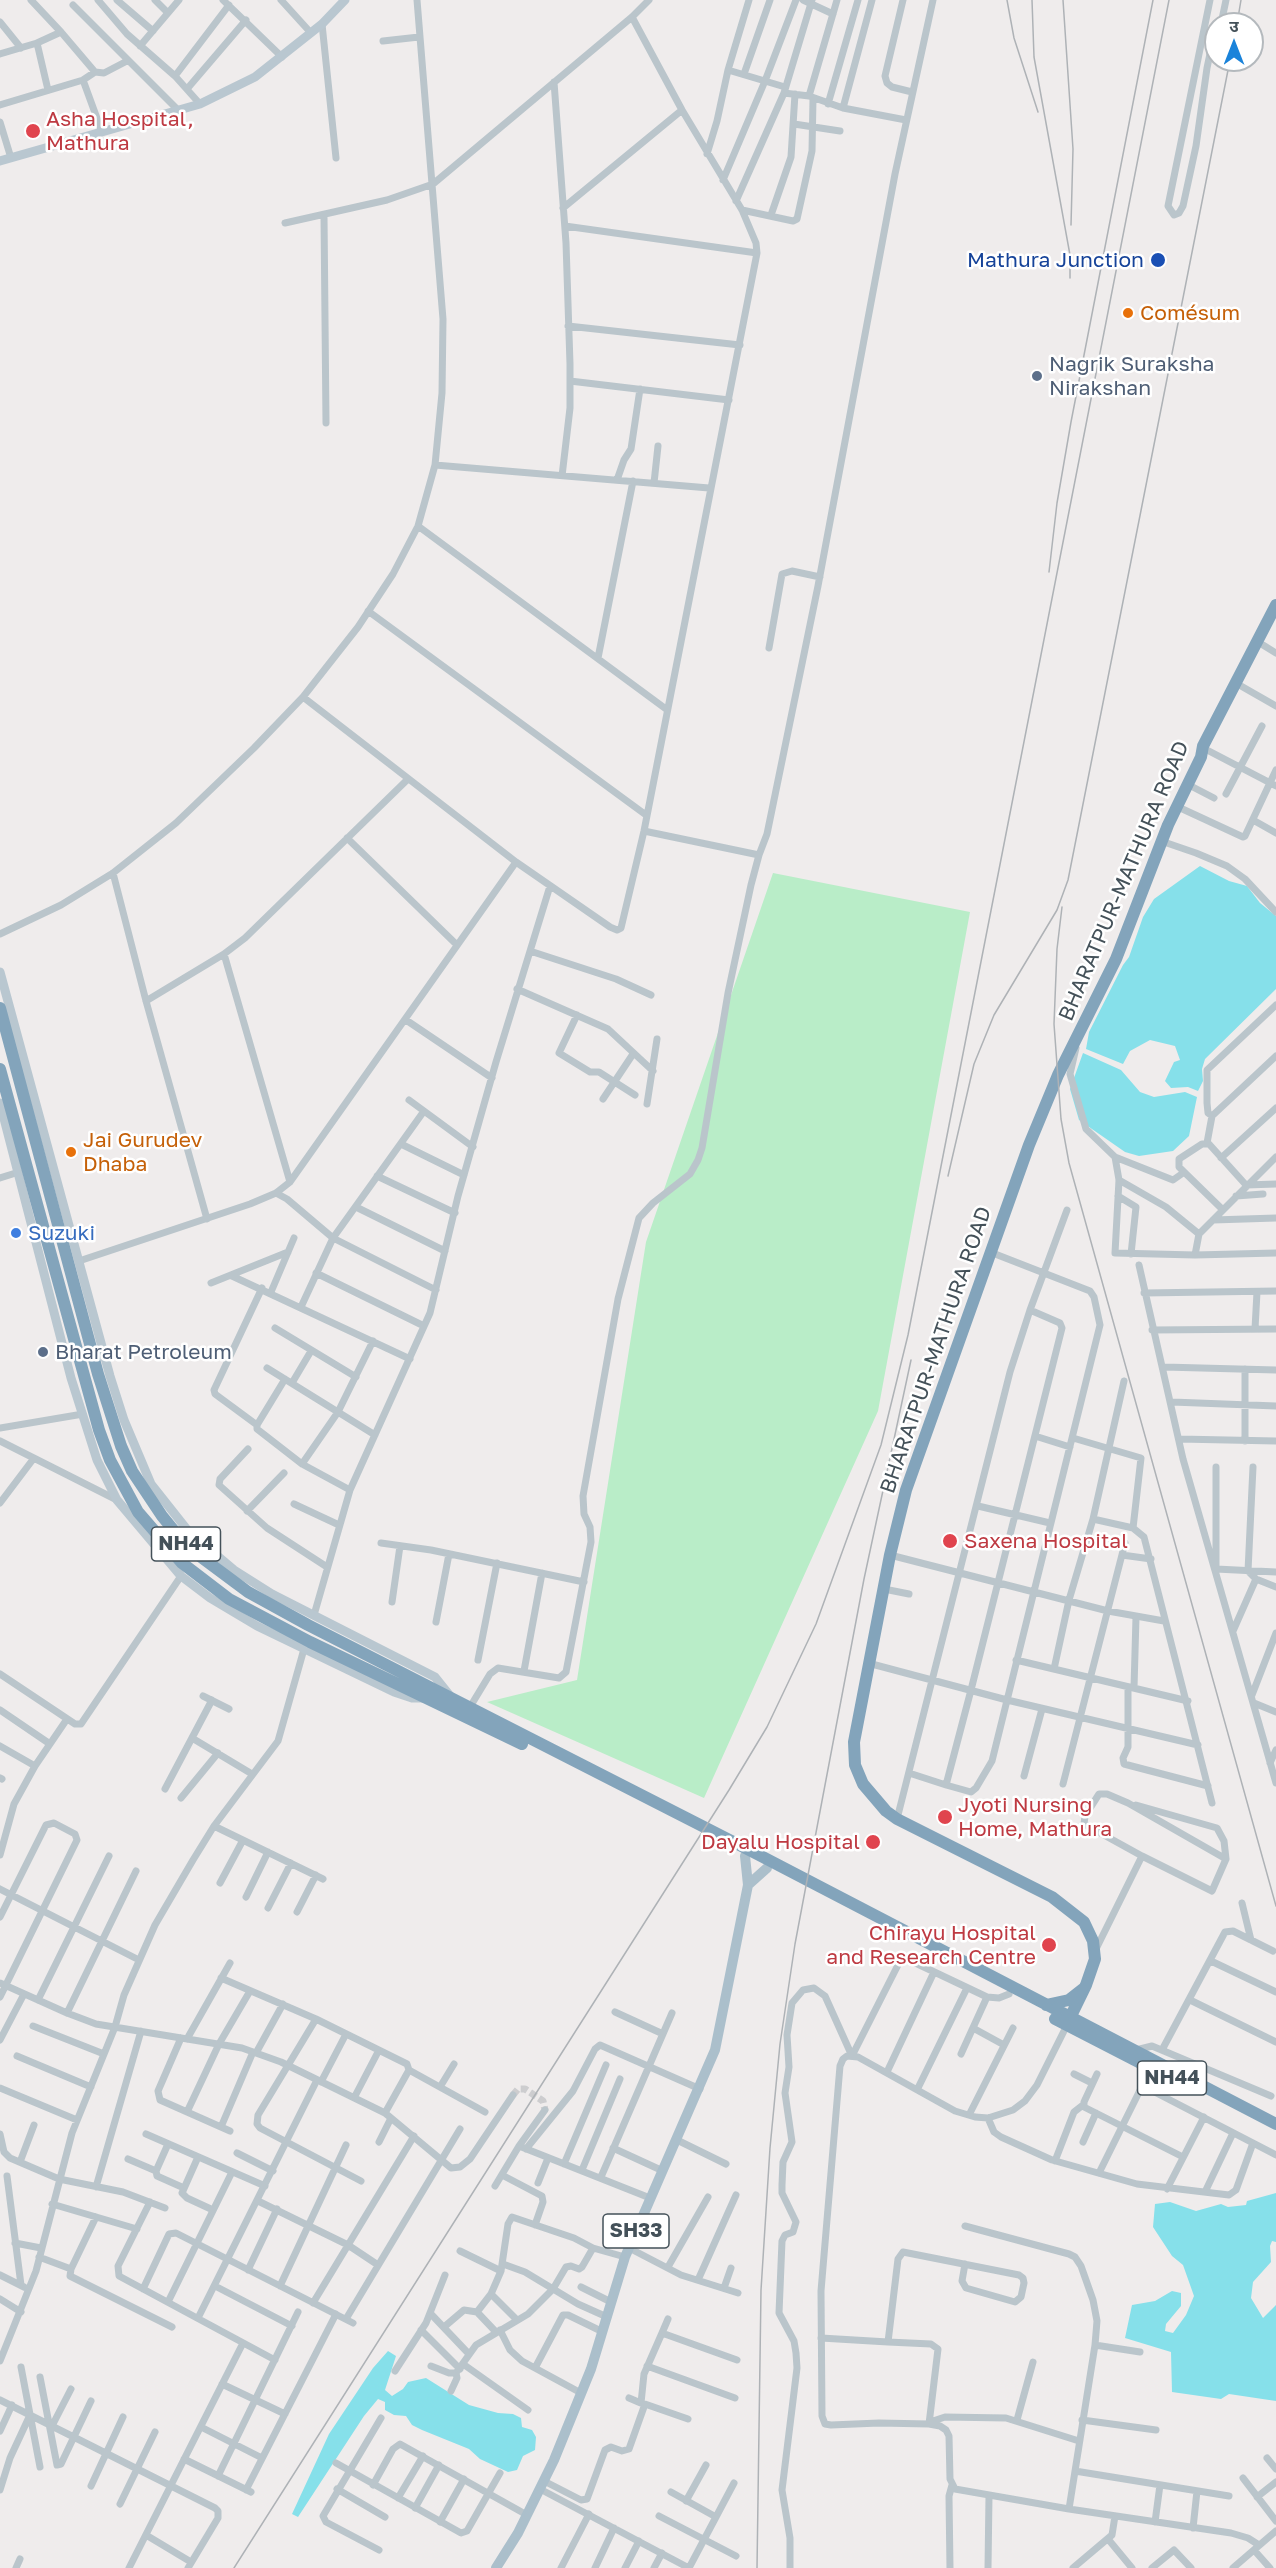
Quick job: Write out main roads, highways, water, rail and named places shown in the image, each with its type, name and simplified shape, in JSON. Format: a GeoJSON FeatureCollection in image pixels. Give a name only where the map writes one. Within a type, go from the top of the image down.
{"type":"FeatureCollection","features":[{"type":"Feature","properties":{"kind":"highway","name":"BHARATPUR-MATHURA ROAD"},"geometry":{"type":"LineString","coordinates":[[1204,753],[1203,747],[1276,605]]}},
{"type":"Feature","properties":{"kind":"highway","name":"BHARATPUR-MATHURA ROAD"},"geometry":{"type":"LineString","coordinates":[[1086,1985],[1095,1959],[1095,1951],[1090,1931],[1084,1922],[1063,1904],[897,1819],[876,1802],[863,1784],[854,1758],[854,1742],[890,1556],[906,1490],[990,1252],[1046,1103],[1116,959],[1176,806],[1276,618]]}},
{"type":"Feature","properties":{"kind":"highway","name":"NH44"},"geometry":{"type":"LineString","coordinates":[[0,1008],[98,1374],[120,1446],[146,1494],[180,1538],[240,1587],[686,1823]]}},
{"type":"Feature","properties":{"kind":"highway","name":"NH44"},"geometry":{"type":"LineString","coordinates":[[0,1069],[99,1430],[114,1470],[138,1512],[182,1563],[229,1599],[275,1624],[713,1836],[1046,2005],[1069,2021],[1151,2068],[1276,2132]]}},
{"type":"Feature","properties":{"kind":"highway","name":"NH44"},"geometry":{"type":"LineString","coordinates":[[713,1836],[767,1868],[789,1876]]}},
{"type":"Feature","properties":{"kind":"highway","name":"NH44"},"geometry":{"type":"LineString","coordinates":[[820,1892],[1009,1994],[1136,2050],[1276,2124]]}},
{"type":"Feature","properties":{"kind":"highway"},"geometry":{"type":"LineString","coordinates":[[1046,2005],[1069,2000],[1086,1985]]}},
{"type":"Feature","properties":{"kind":"highway"},"geometry":{"type":"LineString","coordinates":[[1069,2021],[1086,1985]]}},
{"type":"Feature","properties":{"kind":"main road","name":"SH33"},"geometry":{"type":"LineString","coordinates":[[496,2568],[542,2485],[581,2393],[603,2332],[627,2253],[700,2089],[720,2030],[748,1885],[745,1856]]}},
{"type":"Feature","properties":{"kind":"main road"},"geometry":{"type":"LineString","coordinates":[[748,1885],[767,1868]]}},
{"type":"Feature","properties":{"kind":"water"},"geometry":{"type":"Polygon","coordinates":[[[1200,866],[1229,881],[1247,886],[1260,903],[1276,916],[1276,989],[1205,1059],[1202,1069],[1203,1081],[1198,1091],[1188,1087],[1171,1088],[1165,1081],[1174,1062],[1180,1060],[1175,1046],[1150,1040],[1130,1051],[1123,1064],[1086,1049],[1089,1032],[1129,957],[1143,917],[1154,899],[1200,866]]]}},
{"type":"Feature","properties":{"kind":"water"},"geometry":{"type":"Polygon","coordinates":[[[1083,1053],[1121,1070],[1140,1092],[1154,1097],[1185,1092],[1197,1097],[1189,1136],[1173,1151],[1139,1156],[1125,1152],[1079,1120],[1070,1089],[1083,1053]]]}},
{"type":"Feature","properties":{"kind":"water"},"geometry":{"type":"Polygon","coordinates":[[[1276,2193],[1276,2242],[1272,2241],[1270,2246],[1271,2262],[1253,2282],[1251,2298],[1263,2318],[1276,2305],[1276,2401],[1229,2394],[1221,2399],[1172,2392],[1171,2352],[1125,2338],[1132,2305],[1155,2301],[1172,2291],[1181,2293],[1181,2306],[1166,2324],[1165,2331],[1173,2333],[1186,2315],[1194,2296],[1183,2265],[1172,2256],[1153,2227],[1155,2204],[1170,2202],[1196,2211],[1221,2204],[1228,2207],[1246,2205],[1247,2201],[1276,2193]]]}},
{"type":"Feature","properties":{"kind":"water"},"geometry":{"type":"Polygon","coordinates":[[[388,2351],[396,2356],[385,2390],[392,2396],[403,2389],[408,2382],[426,2378],[469,2405],[498,2413],[513,2414],[521,2418],[522,2427],[532,2430],[536,2437],[535,2450],[523,2456],[517,2470],[508,2472],[480,2459],[469,2449],[412,2425],[406,2416],[394,2415],[385,2410],[385,2402],[378,2399],[364,2416],[298,2517],[292,2514],[329,2434],[373,2368],[388,2351]]]}},
{"type":"Feature","properties":{"kind":"tunnel"},"geometry":{"type":"LineString","coordinates":[[513,2095],[518,2089],[525,2089],[543,2101],[545,2110]]}},
{"type":"Feature","properties":{"kind":"railway"},"geometry":{"type":"LineString","coordinates":[[1007,0],[1014,38],[1038,112]]}},
{"type":"Feature","properties":{"kind":"railway"},"geometry":{"type":"LineString","coordinates":[[1032,0],[1034,57],[1070,255],[1070,278]]}},
{"type":"Feature","properties":{"kind":"railway"},"geometry":{"type":"LineString","coordinates":[[1063,0],[1073,149],[1071,225]]}},
{"type":"Feature","properties":{"kind":"railway"},"geometry":{"type":"LineString","coordinates":[[1049,572],[1057,503],[1071,422],[1153,0]]}},
{"type":"Feature","properties":{"kind":"railway"},"geometry":{"type":"LineString","coordinates":[[234,2568],[729,1790],[767,1727],[816,1624],[881,1445],[908,1335],[1169,0]]}},
{"type":"Feature","properties":{"kind":"railway"},"geometry":{"type":"LineString","coordinates":[[1239,12],[1241,0]]}},
{"type":"Feature","properties":{"kind":"railway"},"geometry":{"type":"LineString","coordinates":[[948,1176],[974,1064],[994,1015],[1057,910],[1068,880],[1228,72]]}},
{"type":"Feature","properties":{"kind":"railway"},"geometry":{"type":"LineString","coordinates":[[1062,907],[1057,949],[1054,1024],[1061,1119],[1069,1163],[1276,1906]]}},
{"type":"Feature","properties":{"kind":"railway"},"geometry":{"type":"LineString","coordinates":[[757,2568],[761,2290],[770,2148],[780,2044],[795,1944],[864,1579],[911,1360]]}},
{"type":"Feature","properties":{"kind":"place","name":"Asha Hospital, Mathura"},"geometry":{"type":"Point","coordinates":[33,131]}},
{"type":"Feature","properties":{"kind":"place","name":"Mathura Junction"},"geometry":{"type":"Point","coordinates":[1158,260]}},
{"type":"Feature","properties":{"kind":"place","name":"Comésum"},"geometry":{"type":"Point","coordinates":[1128,313]}},
{"type":"Feature","properties":{"kind":"place","name":"Nagrik Suraksha Nirakshan"},"geometry":{"type":"Point","coordinates":[1037,376]}},
{"type":"Feature","properties":{"kind":"place","name":"Jai Gurudev Dhaba"},"geometry":{"type":"Point","coordinates":[71,1152]}},
{"type":"Feature","properties":{"kind":"place","name":"Suzuki"},"geometry":{"type":"Point","coordinates":[16,1233]}},
{"type":"Feature","properties":{"kind":"place","name":"Bharat Petroleum"},"geometry":{"type":"Point","coordinates":[43,1352]}},
{"type":"Feature","properties":{"kind":"place","name":"Saxena Hospital"},"geometry":{"type":"Point","coordinates":[950,1541]}},
{"type":"Feature","properties":{"kind":"place","name":"Jyoti Nursing Home, Mathura"},"geometry":{"type":"Point","coordinates":[945,1817]}},
{"type":"Feature","properties":{"kind":"place","name":"Dayalu Hospital"},"geometry":{"type":"Point","coordinates":[873,1842]}},
{"type":"Feature","properties":{"kind":"place","name":"Chirayu Hospital and Research Centre"},"geometry":{"type":"Point","coordinates":[1049,1945]}}]}
